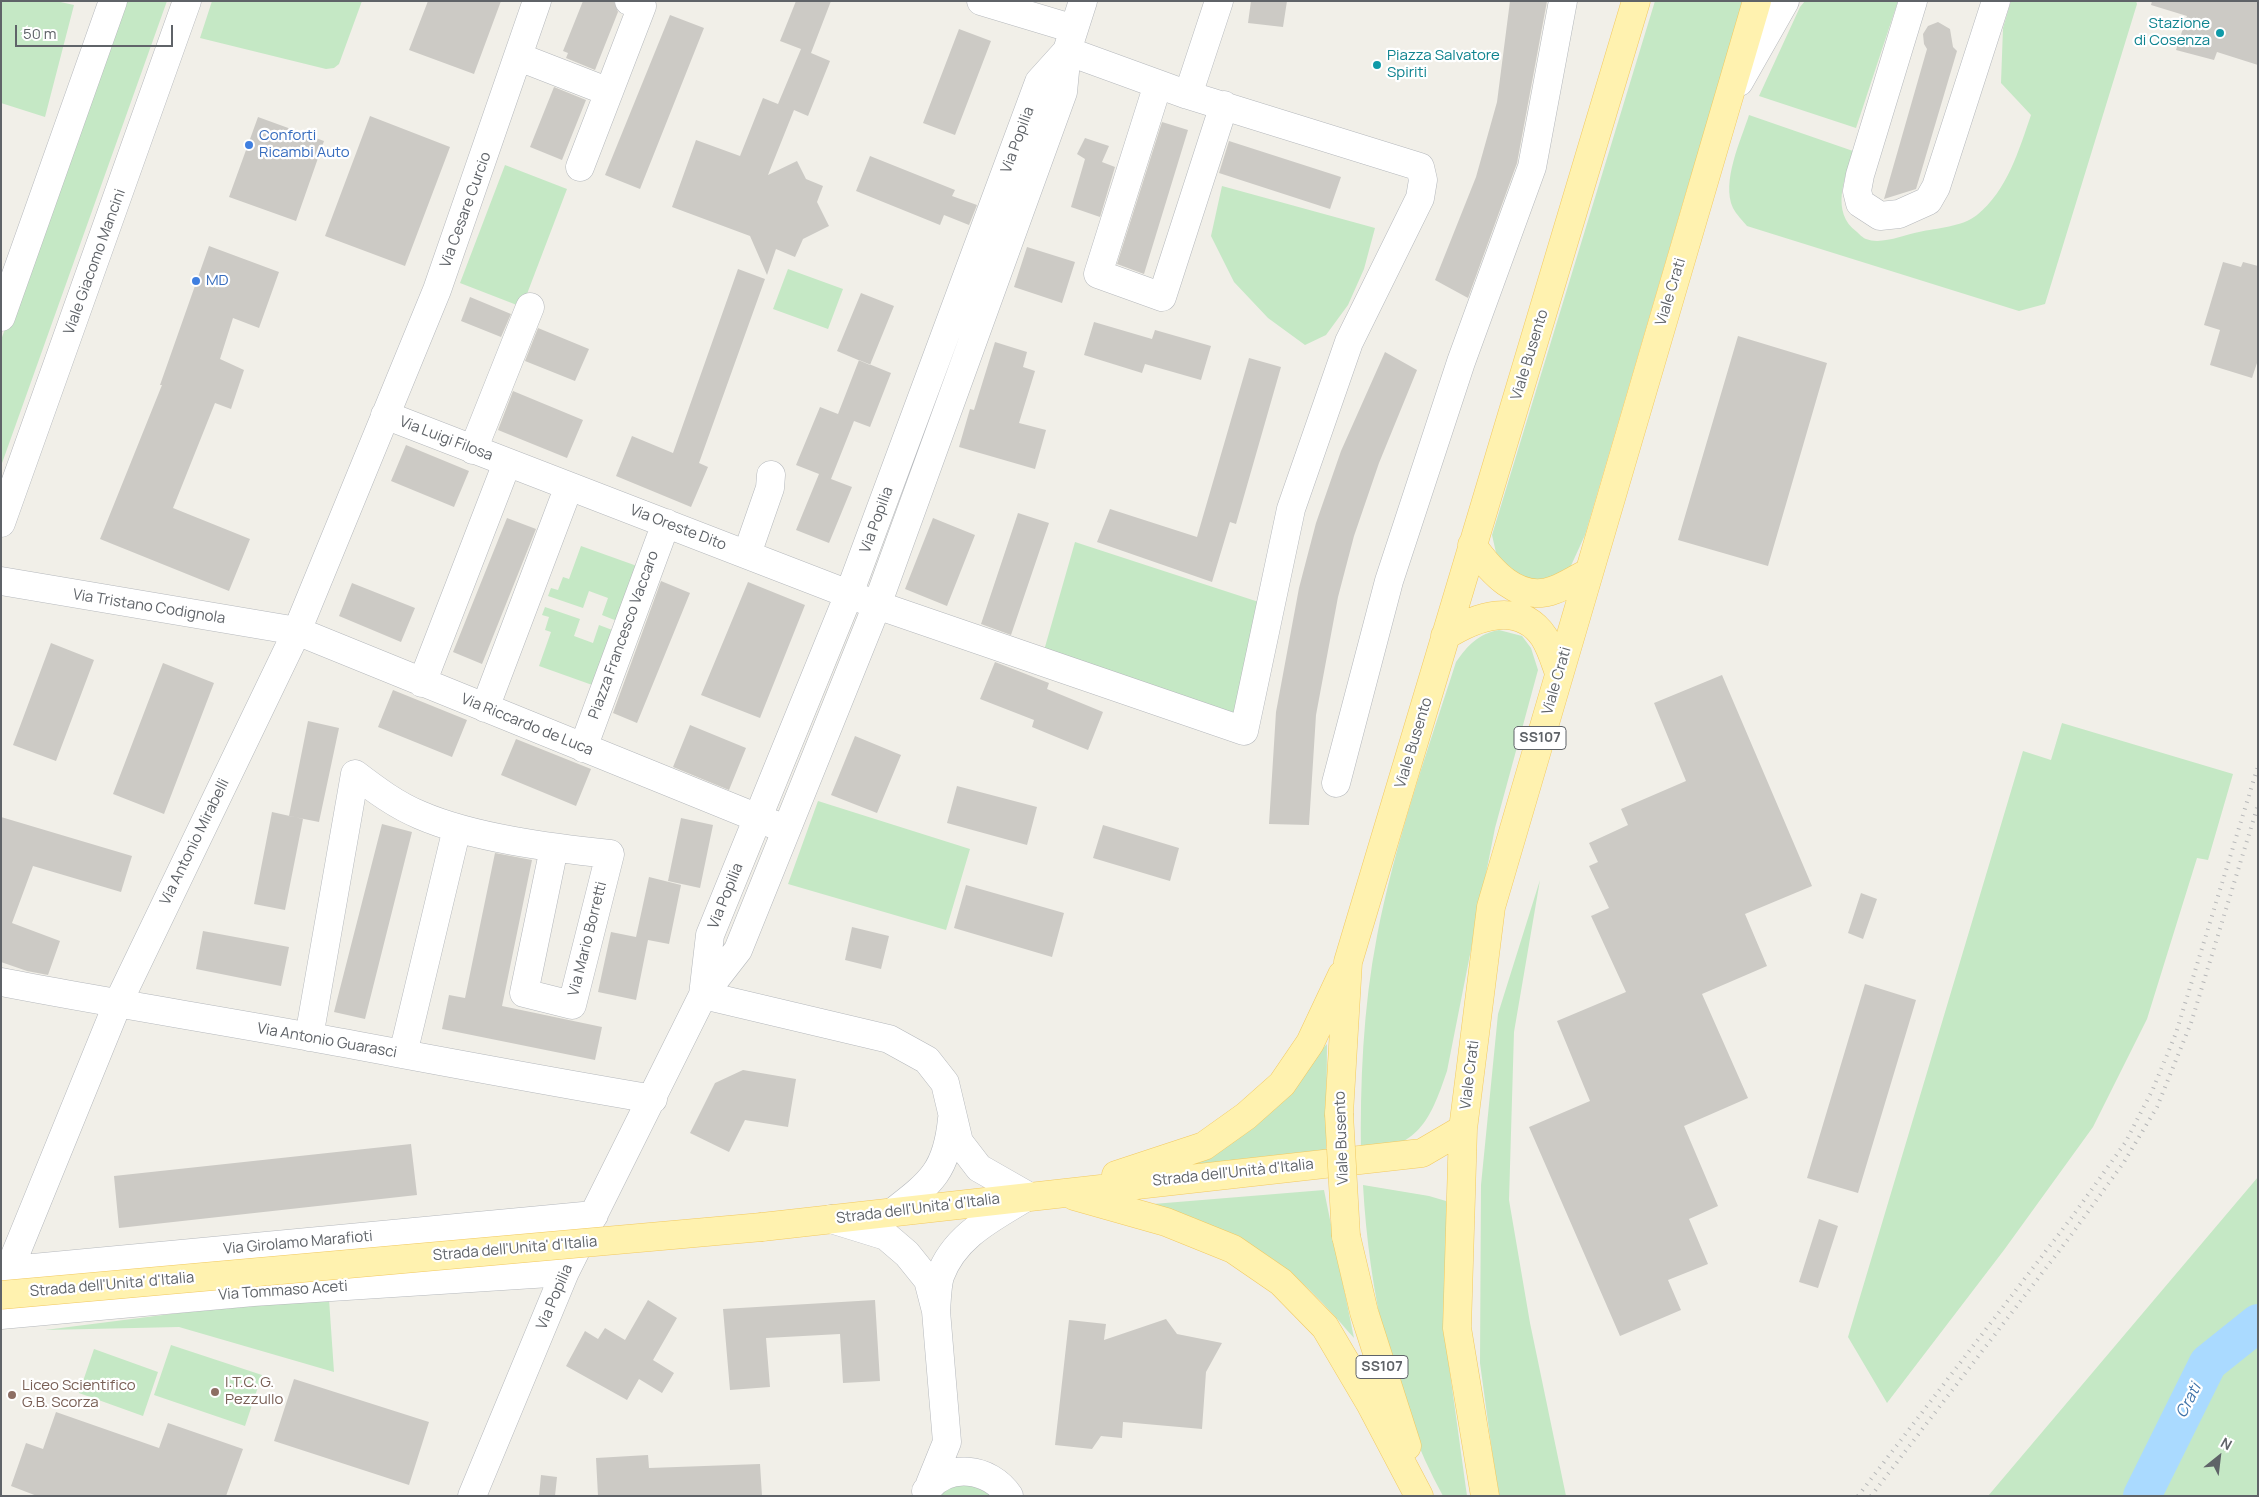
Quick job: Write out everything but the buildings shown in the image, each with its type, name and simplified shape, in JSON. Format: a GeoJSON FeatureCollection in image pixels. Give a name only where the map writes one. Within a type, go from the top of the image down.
{"type":"FeatureCollection","features":[{"type":"Feature","properties":{"kind":"main road","name":"Viale Busento"},"geometry":{"type":"LineString","coordinates":[[1425,1496],[1364,1312],[1346,1236],[1339,1114],[1348,962],[1636,1]]}},
{"type":"Feature","properties":{"kind":"main road","name":"Viale Crati"},"geometry":{"type":"LineString","coordinates":[[1485,1496],[1458,1328],[1463,1129],[1491,907],[1757,1]]}},
{"type":"Feature","properties":{"kind":"main road"},"geometry":{"type":"LineString","coordinates":[[1472,545],[1490,570],[1509,585],[1531,593],[1552,591],[1588,573]]}},
{"type":"Feature","properties":{"kind":"main road"},"geometry":{"type":"LineString","coordinates":[[1446,636],[1467,623],[1485,616],[1504,614],[1516,616],[1531,624],[1544,637],[1559,673]]}},
{"type":"Feature","properties":{"kind":"main road"},"geometry":{"type":"LineString","coordinates":[[1061,1192],[1204,1146],[1246,1116],[1282,1084],[1310,1043],[1348,962]]}},
{"type":"Feature","properties":{"kind":"main road","name":"Strada dell'Unità d'Italia"},"geometry":{"type":"LineString","coordinates":[[1028,1196],[1422,1152],[1463,1129]]}},
{"type":"Feature","properties":{"kind":"main road"},"geometry":{"type":"LineString","coordinates":[[1061,1192],[1166,1222],[1233,1249],[1281,1282],[1325,1327],[1371,1405],[1419,1496]]}},
{"type":"Feature","properties":{"kind":"main road","name":"Strada dell'Unita' d'Italia"},"geometry":{"type":"LineString","coordinates":[[4,1278],[762,1227],[1028,1196]]}},
{"type":"Feature","properties":{"kind":"street"},"geometry":{"type":"LineString","coordinates":[[1,318],[113,1]]}},
{"type":"Feature","properties":{"kind":"street","name":"Viale Giacomo Mancini"},"geometry":{"type":"LineString","coordinates":[[1,523],[187,1]]}},
{"type":"Feature","properties":{"kind":"street","name":"Via Cesare Curcio"},"geometry":{"type":"LineString","coordinates":[[385,416],[437,290],[537,1]]}},
{"type":"Feature","properties":{"kind":"street"},"geometry":{"type":"LineString","coordinates":[[580,167],[642,6],[630,1]]}},
{"type":"Feature","properties":{"kind":"street"},"geometry":{"type":"LineString","coordinates":[[981,1],[1070,40],[1158,84],[1224,105],[1162,297],[1098,274],[1158,84]]}},
{"type":"Feature","properties":{"kind":"street","name":"Via Popilia"},"geometry":{"type":"LineString","coordinates":[[472,1496],[565,1272],[704,995],[738,950],[877,605],[1063,92],[1070,40],[1083,1]]}},
{"type":"Feature","properties":{"kind":"street"},"geometry":{"type":"LineString","coordinates":[[1188,95],[1219,1]]}},
{"type":"Feature","properties":{"kind":"street"},"geometry":{"type":"LineString","coordinates":[[1336,783],[1389,581],[1461,362],[1532,167],[1563,1]]}},
{"type":"Feature","properties":{"kind":"street"},"geometry":{"type":"LineString","coordinates":[[1728,100],[1785,1]]}},
{"type":"Feature","properties":{"kind":"street"},"geometry":{"type":"LineString","coordinates":[[1913,1],[1860,175],[1857,191],[1860,203],[1880,216],[1899,214],[1915,208],[1928,201],[1936,187],[1996,1]]}},
{"type":"Feature","properties":{"kind":"street","name":"Via Popilia"},"geometry":{"type":"LineString","coordinates":[[704,995],[710,935],[849,594],[1039,82],[1070,40]]}},
{"type":"Feature","properties":{"kind":"street"},"geometry":{"type":"LineString","coordinates":[[519,57],[609,92]]}},
{"type":"Feature","properties":{"kind":"street","name":"Via Oreste Dito"},"geometry":{"type":"LineString","coordinates":[[507,463],[877,605],[1244,731],[1291,509],[1348,342],[1411,220],[1420,198],[1423,180],[1420,166],[1224,105]]}},
{"type":"Feature","properties":{"kind":"street"},"geometry":{"type":"LineString","coordinates":[[473,450],[530,307]]}},
{"type":"Feature","properties":{"kind":"street","name":"Via Luigi Filosa"},"geometry":{"type":"LineString","coordinates":[[385,416],[507,463]]}},
{"type":"Feature","properties":{"kind":"street","name":"Via Antonio Mirabelli"},"geometry":{"type":"LineString","coordinates":[[4,1278],[117,1004],[297,631],[385,416]]}},
{"type":"Feature","properties":{"kind":"street"},"geometry":{"type":"LineString","coordinates":[[422,683],[507,463]]}},
{"type":"Feature","properties":{"kind":"street"},"geometry":{"type":"LineString","coordinates":[[747,554],[770,488],[771,474]]}},
{"type":"Feature","properties":{"kind":"street"},"geometry":{"type":"LineString","coordinates":[[484,708],[569,486]]}},
{"type":"Feature","properties":{"kind":"street","name":"Piazza Francesco Vaccaro"},"geometry":{"type":"LineString","coordinates":[[583,748],[666,523]]}},
{"type":"Feature","properties":{"kind":"street","name":"Via Tristano Codignola"},"geometry":{"type":"LineString","coordinates":[[1,581],[297,631]]}},
{"type":"Feature","properties":{"kind":"street","name":"Via Riccardo de Luca"},"geometry":{"type":"LineString","coordinates":[[297,631],[787,830]]}},
{"type":"Feature","properties":{"kind":"street","name":"Via Mario Borretti"},"geometry":{"type":"LineString","coordinates":[[309,1036],[355,774],[389,799],[420,815],[457,828],[554,848],[610,854],[572,1004],[524,993],[554,848]]}},
{"type":"Feature","properties":{"kind":"street"},"geometry":{"type":"LineString","coordinates":[[403,1054],[457,828]]}},
{"type":"Feature","properties":{"kind":"street","name":"Via Antonio Guarasci"},"geometry":{"type":"LineString","coordinates":[[1,982],[653,1099]]}},
{"type":"Feature","properties":{"kind":"street"},"geometry":{"type":"LineString","coordinates":[[704,995],[889,1039],[927,1060],[945,1084],[959,1142],[979,1168],[1028,1196],[974,1229],[952,1252],[940,1277],[936,1311]]}},
{"type":"Feature","properties":{"kind":"street"},"geometry":{"type":"LineString","coordinates":[[893,1212],[926,1186],[937,1172],[949,1146],[952,1110]]}},
{"type":"Feature","properties":{"kind":"street","name":"Via Girolamo Marafioti"},"geometry":{"type":"LineString","coordinates":[[4,1278],[594,1215]]}},
{"type":"Feature","properties":{"kind":"street"},"geometry":{"type":"LineString","coordinates":[[831,1219],[886,1236],[907,1254],[928,1280],[936,1311],[947,1442],[926,1490]]}},
{"type":"Feature","properties":{"kind":"street","name":"Via Tommaso Aceti"},"geometry":{"type":"LineString","coordinates":[[1,1315],[253,1292],[565,1272]]}},
{"type":"Feature","properties":{"kind":"street"},"geometry":{"type":"LineString","coordinates":[[947,1442],[970,1471]]}},
{"type":"Feature","properties":{"kind":"street"},"geometry":{"type":"LineString","coordinates":[[926,1490],[942,1476],[955,1472],[970,1471],[983,1474],[995,1480],[1009,1496]]}},
{"type":"Feature","properties":{"kind":"green space"},"geometry":{"type":"Polygon","coordinates":[[[1,1],[56,1],[74,5],[45,117],[1,103],[1,1]]]}},
{"type":"Feature","properties":{"kind":"green space"},"geometry":{"type":"Polygon","coordinates":[[[122,1],[167,1],[1,466],[1,340],[122,1]]]}},
{"type":"Feature","properties":{"kind":"green space"},"geometry":{"type":"Polygon","coordinates":[[[212,1],[362,1],[339,64],[334,68],[326,69],[200,38],[212,1]]]}},
{"type":"Feature","properties":{"kind":"green space"},"geometry":{"type":"Polygon","coordinates":[[[1655,1],[1746,1],[1687,189],[1585,535],[1569,570],[1540,583],[1521,580],[1497,557],[1492,535],[1655,1]]]}},
{"type":"Feature","properties":{"kind":"green space"},"geometry":{"type":"Polygon","coordinates":[[[1805,1],[1898,1],[1856,128],[1759,96],[1800,7],[1805,1]]]}},
{"type":"Feature","properties":{"kind":"green space"},"geometry":{"type":"Polygon","coordinates":[[[2011,1],[2136,1],[2137,4],[2045,304],[2019,311],[1747,226],[1738,215],[1733,208],[1729,186],[1737,149],[1749,115],[1853,151],[1844,183],[1842,205],[1844,215],[1849,224],[1865,238],[1872,241],[1892,239],[1957,225],[1977,215],[2004,182],[2017,156],[2031,115],[2001,83],[2003,28],[2011,1]]]}},
{"type":"Feature","properties":{"kind":"green space"},"geometry":{"type":"Polygon","coordinates":[[[505,165],[567,189],[522,307],[460,283],[505,165]]]}},
{"type":"Feature","properties":{"kind":"green space"},"geometry":{"type":"Polygon","coordinates":[[[1222,186],[1375,228],[1364,269],[1348,305],[1326,335],[1305,345],[1268,318],[1234,282],[1211,236],[1222,186]]]}},
{"type":"Feature","properties":{"kind":"green space"},"geometry":{"type":"Polygon","coordinates":[[[788,269],[843,289],[828,329],[773,309],[788,269]]]}},
{"type":"Feature","properties":{"kind":"green space"},"geometry":{"type":"Polygon","coordinates":[[[1075,542],[1271,606],[1244,731],[1041,661],[1075,542]]]}},
{"type":"Feature","properties":{"kind":"green space"},"geometry":{"type":"Polygon","coordinates":[[[581,546],[637,566],[617,621],[602,615],[608,598],[589,591],[583,608],[548,596],[551,588],[558,590],[563,577],[569,579],[581,546]]]}},
{"type":"Feature","properties":{"kind":"green space"},"geometry":{"type":"Polygon","coordinates":[[[545,607],[580,619],[574,636],[593,643],[599,625],[615,631],[595,686],[539,666],[551,632],[545,630],[549,617],[542,615],[545,607]]]}},
{"type":"Feature","properties":{"kind":"green space"},"geometry":{"type":"Polygon","coordinates":[[[1499,630],[1522,636],[1531,648],[1538,670],[1495,828],[1447,1071],[1434,1105],[1419,1129],[1409,1138],[1396,1145],[1361,1156],[1362,1073],[1368,990],[1384,901],[1412,798],[1456,662],[1465,650],[1479,637],[1499,630]]]}},
{"type":"Feature","properties":{"kind":"green space"},"geometry":{"type":"Polygon","coordinates":[[[2062,723],[2233,774],[2208,860],[2197,858],[2147,1019],[2093,1127],[2004,1250],[1887,1403],[1848,1337],[2023,751],[2051,760],[2062,723]]]}},
{"type":"Feature","properties":{"kind":"green space"},"geometry":{"type":"Polygon","coordinates":[[[818,801],[970,849],[946,930],[788,884],[818,801]]]}},
{"type":"Feature","properties":{"kind":"green space"},"geometry":{"type":"Polygon","coordinates":[[[1540,880],[1514,1032],[1509,1200],[1530,1323],[1566,1496],[1498,1496],[1480,1363],[1481,1185],[1498,1014],[1540,880]]]}},
{"type":"Feature","properties":{"kind":"green space"},"geometry":{"type":"Polygon","coordinates":[[[1327,1044],[1326,1157],[1172,1171],[1307,1065],[1327,1044]]]}},
{"type":"Feature","properties":{"kind":"green space"},"geometry":{"type":"Polygon","coordinates":[[[2258,1177],[2258,1496],[1988,1496],[2258,1177]]]}},
{"type":"Feature","properties":{"kind":"green space"},"geometry":{"type":"Polygon","coordinates":[[[1363,1185],[1429,1196],[1446,1201],[1451,1219],[1446,1344],[1467,1496],[1443,1496],[1425,1460],[1397,1385],[1386,1345],[1371,1265],[1363,1185]]]}},
{"type":"Feature","properties":{"kind":"green space"},"geometry":{"type":"Polygon","coordinates":[[[1324,1190],[1354,1338],[1316,1296],[1289,1271],[1258,1250],[1217,1231],[1141,1205],[1324,1190]]]}},
{"type":"Feature","properties":{"kind":"green space"},"geometry":{"type":"Polygon","coordinates":[[[329,1299],[334,1372],[179,1327],[45,1330],[179,1313],[329,1299]]]}},
{"type":"Feature","properties":{"kind":"green space"},"geometry":{"type":"Polygon","coordinates":[[[171,1345],[262,1375],[245,1426],[154,1395],[171,1345]]]}},
{"type":"Feature","properties":{"kind":"green space"},"geometry":{"type":"Polygon","coordinates":[[[94,1349],[158,1372],[143,1416],[79,1393],[94,1349]]]}},
{"type":"Feature","properties":{"kind":"green space"},"geometry":{"type":"Polygon","coordinates":[[[969,1480],[998,1496],[934,1496],[934,1495],[969,1480]]]}},
{"type":"Feature","properties":{"kind":"waterway","name":"Crati"},"geometry":{"type":"LineString","coordinates":[[2142,1496],[2208,1363],[2258,1323]]}},
{"type":"Feature","properties":{"kind":"railway"},"geometry":{"type":"LineString","coordinates":[[1858,1496],[2072,1217],[2125,1143],[2153,1089],[2176,1033],[2258,766]]}},
{"type":"Feature","properties":{"kind":"railway"},"geometry":{"type":"LineString","coordinates":[[1871,1496],[2069,1238],[2124,1162],[2157,1107],[2191,1023],[2258,805]]}},
{"type":"Feature","properties":{"kind":"place","name":"Stazione di Cosenza"},"geometry":{"type":"Point","coordinates":[2220,33]}},
{"type":"Feature","properties":{"kind":"place","name":"Piazza Salvatore Spiriti"},"geometry":{"type":"Point","coordinates":[1377,65]}},
{"type":"Feature","properties":{"kind":"place","name":"Conforti Ricambi Auto"},"geometry":{"type":"Point","coordinates":[249,145]}},
{"type":"Feature","properties":{"kind":"place","name":"MD"},"geometry":{"type":"Point","coordinates":[196,281]}},
{"type":"Feature","properties":{"kind":"place","name":"I.T.C. G. Pezzullo"},"geometry":{"type":"Point","coordinates":[215,1392]}},
{"type":"Feature","properties":{"kind":"place","name":"Liceo Scientifico G.B. Scorza"},"geometry":{"type":"Point","coordinates":[12,1395]}}]}
